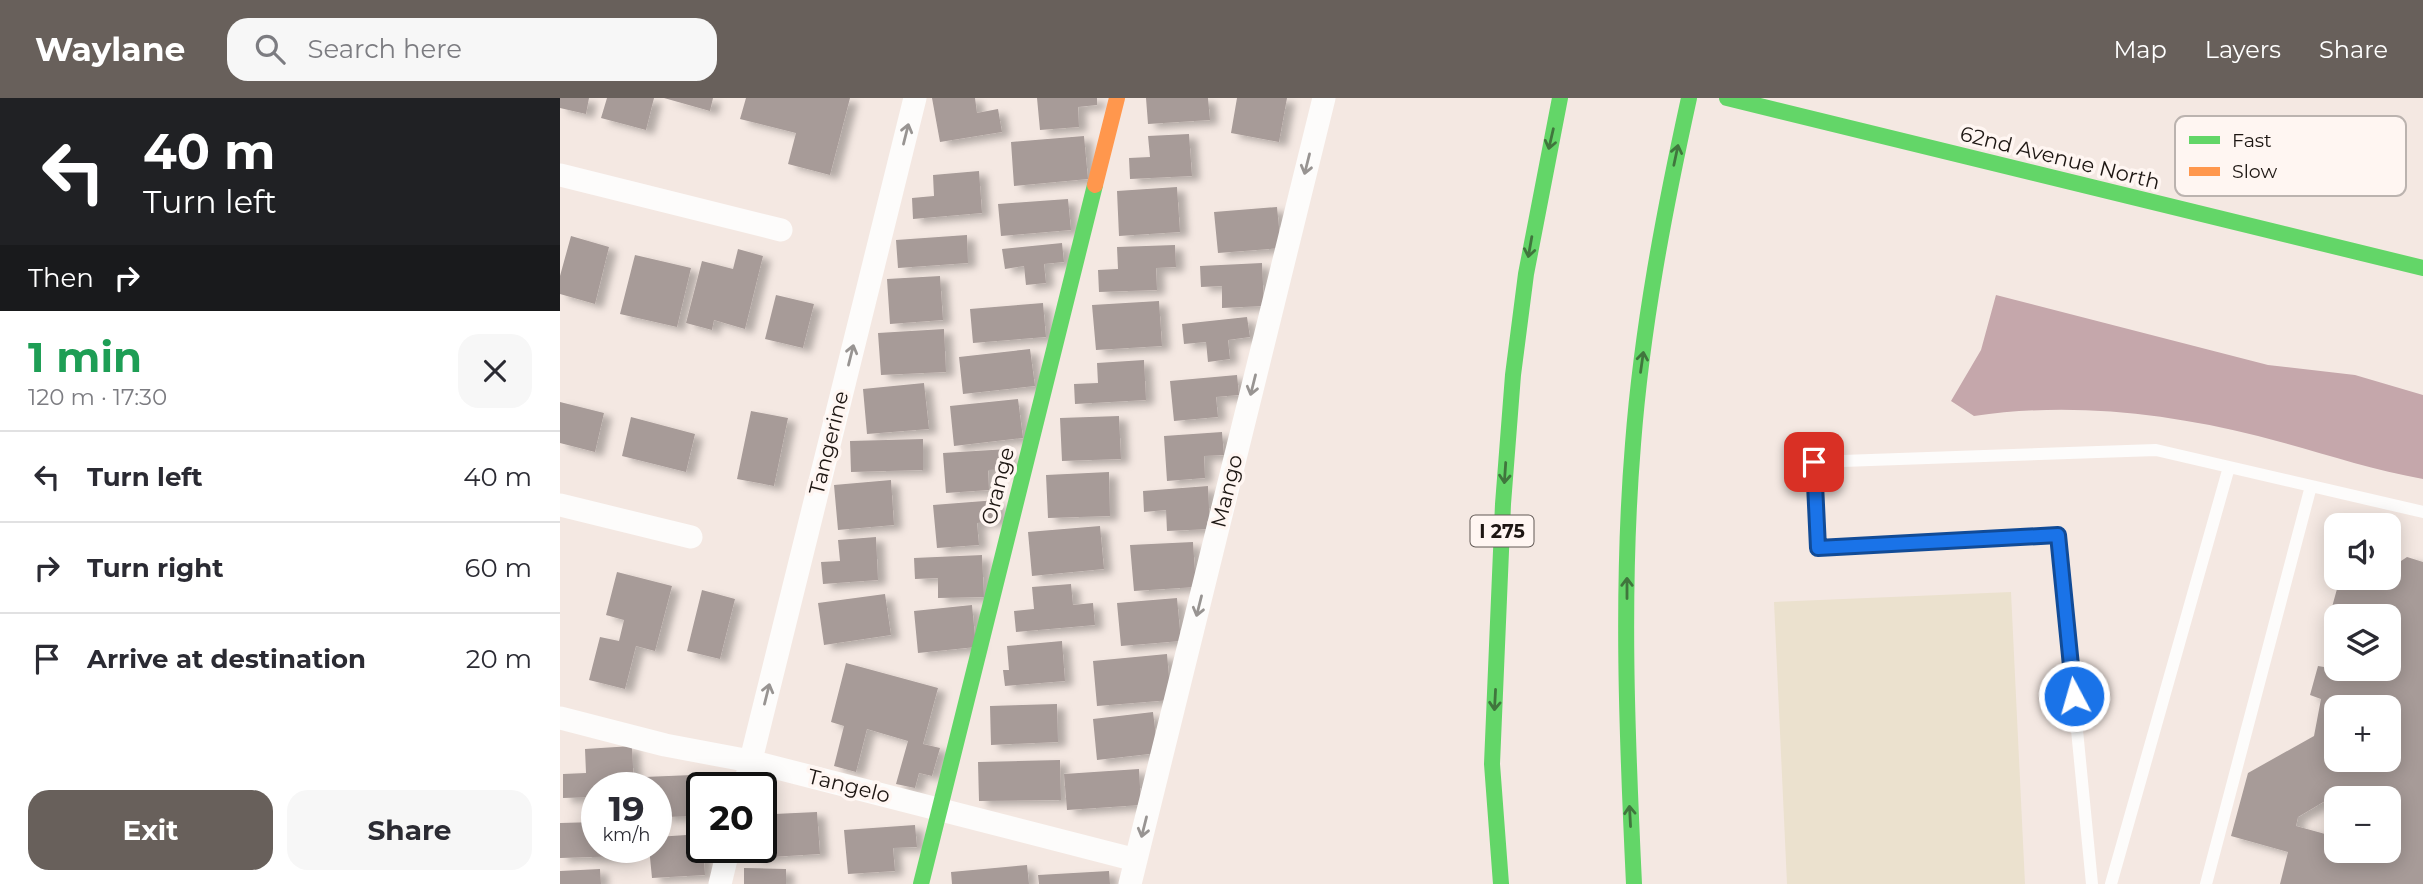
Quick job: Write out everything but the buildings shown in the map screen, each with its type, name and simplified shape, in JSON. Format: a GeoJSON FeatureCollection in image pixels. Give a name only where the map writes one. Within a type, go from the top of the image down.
{"type":"FeatureCollection","features":[{"type":"Feature","properties":{"kind":"main road","name":"Orange"},"geometry":{"type":"LineString","coordinates":[[921,884],[1117,98]]}},
{"type":"Feature","properties":{"kind":"main road","name":"I 275"},"geometry":{"type":"LineString","coordinates":[[1501,884],[1492,764],[1503,504],[1513,375],[1542,180],[1560,98]]}},
{"type":"Feature","properties":{"kind":"main road"},"geometry":{"type":"LineString","coordinates":[[1634,884],[1627,756],[1626,564],[1639,382],[1664,212],[1689,98]]}},
{"type":"Feature","properties":{"kind":"main road","name":"62nd Avenue North"},"geometry":{"type":"LineString","coordinates":[[1727,98],[2423,268]]}},
{"type":"Feature","properties":{"kind":"street","name":"Tangerine"},"geometry":{"type":"LineString","coordinates":[[748,772],[915,98]]}},
{"type":"Feature","properties":{"kind":"street","name":"Mango"},"geometry":{"type":"LineString","coordinates":[[1130,884],[1324,98]]}},
{"type":"Feature","properties":{"kind":"street"},"geometry":{"type":"LineString","coordinates":[[560,175],[781,230]]}},
{"type":"Feature","properties":{"kind":"street"},"geometry":{"type":"LineString","coordinates":[[560,505],[691,537]]}},
{"type":"Feature","properties":{"kind":"street","name":"Tangelo"},"geometry":{"type":"LineString","coordinates":[[560,718],[665,745],[750,761],[1136,860]]}},
{"type":"Feature","properties":{"kind":"street"},"geometry":{"type":"LineString","coordinates":[[720,884],[725,863]]}},
{"type":"Feature","properties":{"kind":"lane"},"geometry":{"type":"LineString","coordinates":[[2092,884],[2058,535],[1818,548],[1814,462],[2156,450],[2423,512]]}},
{"type":"Feature","properties":{"kind":"lane"},"geometry":{"type":"LineString","coordinates":[[2111,884],[2229,467]]}},
{"type":"Feature","properties":{"kind":"lane"},"geometry":{"type":"LineString","coordinates":[[2206,884],[2311,486]]}},
{"type":"Feature","properties":{"kind":"shaded area"},"geometry":{"type":"Polygon","coordinates":[[[1996,295],[2268,365],[2355,375],[2423,395],[2423,479],[2258,436],[2153,416],[2046,410],[1974,416],[1951,401],[1981,350],[1996,295]]]}},
{"type":"Feature","properties":{"kind":"shaded area"},"geometry":{"type":"Polygon","coordinates":[[[2011,592],[2025,884],[1787,884],[1774,602],[2011,592]]]}},
{"type":"Feature","properties":{"kind":"traffic: fast"},"geometry":{"type":"LineString","coordinates":[[1501,884],[1492,764],[1503,504],[1513,375],[1526,274],[1560,98]]}},
{"type":"Feature","properties":{"kind":"traffic: fast"},"geometry":{"type":"LineString","coordinates":[[1634,884],[1627,719],[1629,499],[1637,400],[1655,270],[1689,98]]}},
{"type":"Feature","properties":{"kind":"traffic: fast"},"geometry":{"type":"LineString","coordinates":[[1727,98],[2423,268]]}},
{"type":"Feature","properties":{"kind":"traffic: fast"},"geometry":{"type":"LineString","coordinates":[[921,884],[1095,185]]}},
{"type":"Feature","properties":{"kind":"traffic: slow"},"geometry":{"type":"LineString","coordinates":[[1095,185],[1117,98]]}},
{"type":"Feature","properties":{"kind":"route"},"geometry":{"type":"LineString","coordinates":[[1814,462],[1818,548],[2058,535],[2074,696]]}}]}
